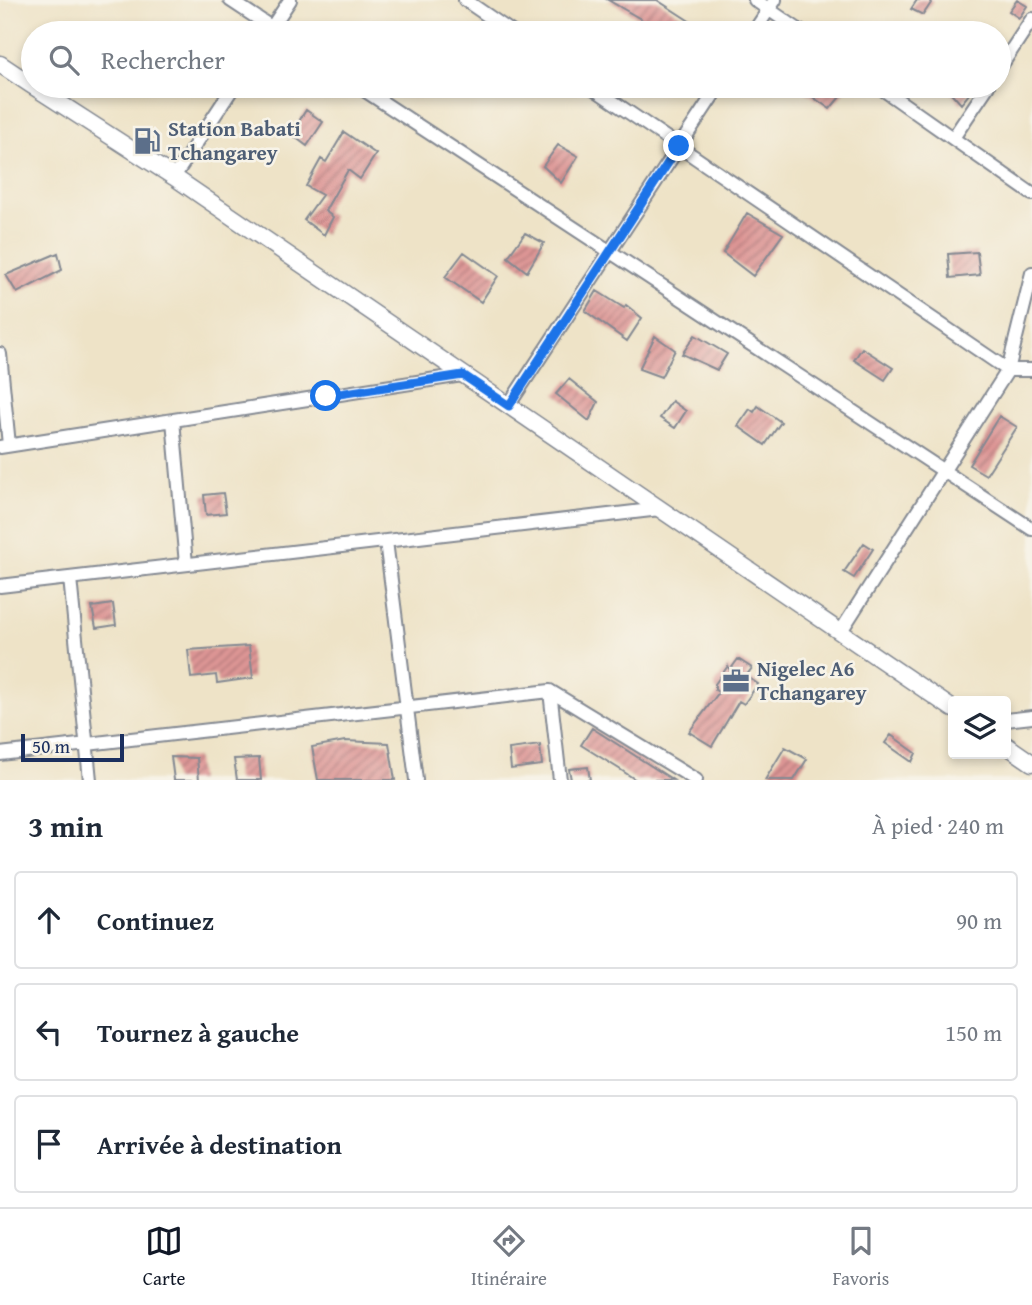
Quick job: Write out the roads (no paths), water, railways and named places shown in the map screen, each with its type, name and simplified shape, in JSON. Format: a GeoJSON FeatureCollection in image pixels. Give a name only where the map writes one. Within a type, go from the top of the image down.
{"type":"FeatureCollection","features":[{"type":"Feature","properties":{"kind":"main road"},"geometry":{"type":"LineString","coordinates":[[0,64],[21,78]]}},
{"type":"Feature","properties":{"kind":"main road"},"geometry":{"type":"LineString","coordinates":[[52,98],[174,177],[948,706]]}},
{"type":"Feature","properties":{"kind":"main road"},"geometry":{"type":"LineString","coordinates":[[1011,748],[1032,763]]}},
{"type":"Feature","properties":{"kind":"street"},"geometry":{"type":"LineString","coordinates":[[230,0],[259,21]]}},
{"type":"Feature","properties":{"kind":"street"},"geometry":{"type":"LineString","coordinates":[[278,21],[290,0]]}},
{"type":"Feature","properties":{"kind":"street"},"geometry":{"type":"LineString","coordinates":[[464,0],[495,21]]}},
{"type":"Feature","properties":{"kind":"street"},"geometry":{"type":"LineString","coordinates":[[755,0],[772,5],[790,21]]}},
{"type":"Feature","properties":{"kind":"street"},"geometry":{"type":"LineString","coordinates":[[761,21],[772,5]]}},
{"type":"Feature","properties":{"kind":"street"},"geometry":{"type":"LineString","coordinates":[[1011,51],[1032,19]]}},
{"type":"Feature","properties":{"kind":"street"},"geometry":{"type":"LineString","coordinates":[[174,177],[226,98]]}},
{"type":"Feature","properties":{"kind":"street"},"geometry":{"type":"LineString","coordinates":[[377,98],[943,473],[1032,529]]}},
{"type":"Feature","properties":{"kind":"street"},"geometry":{"type":"LineString","coordinates":[[608,98],[1007,370],[1032,370]]}},
{"type":"Feature","properties":{"kind":"street"},"geometry":{"type":"LineString","coordinates":[[509,406],[711,98]]}},
{"type":"Feature","properties":{"kind":"street"},"geometry":{"type":"LineString","coordinates":[[895,98],[1032,194]]}},
{"type":"Feature","properties":{"kind":"street"},"geometry":{"type":"LineString","coordinates":[[953,138],[980,98]]}},
{"type":"Feature","properties":{"kind":"street"},"geometry":{"type":"LineString","coordinates":[[841,631],[1007,370],[1032,273]]}},
{"type":"Feature","properties":{"kind":"street"},"geometry":{"type":"LineString","coordinates":[[0,354],[5,446],[463,375]]}},
{"type":"Feature","properties":{"kind":"street"},"geometry":{"type":"LineString","coordinates":[[173,420],[186,564]]}},
{"type":"Feature","properties":{"kind":"street"},"geometry":{"type":"LineString","coordinates":[[0,586],[660,509]]}},
{"type":"Feature","properties":{"kind":"street"},"geometry":{"type":"LineString","coordinates":[[386,541],[416,780]]}},
{"type":"Feature","properties":{"kind":"street"},"geometry":{"type":"LineString","coordinates":[[69,578],[90,780]]}},
{"type":"Feature","properties":{"kind":"street"},"geometry":{"type":"LineString","coordinates":[[550,691],[560,780]]}},
{"type":"Feature","properties":{"kind":"street"},"geometry":{"type":"LineString","coordinates":[[0,754],[550,691],[696,780]]}},
{"type":"Feature","properties":{"kind":"street"},"geometry":{"type":"LineString","coordinates":[[1011,719],[1032,717]]}},
{"type":"Feature","properties":{"kind":"place","name":"Station Babati Tchangarey"},"geometry":{"type":"Point","coordinates":[147,141]}},
{"type":"Feature","properties":{"kind":"place","name":"Nigelec A6 Tchangarey"},"geometry":{"type":"Point","coordinates":[736,681]}}]}
